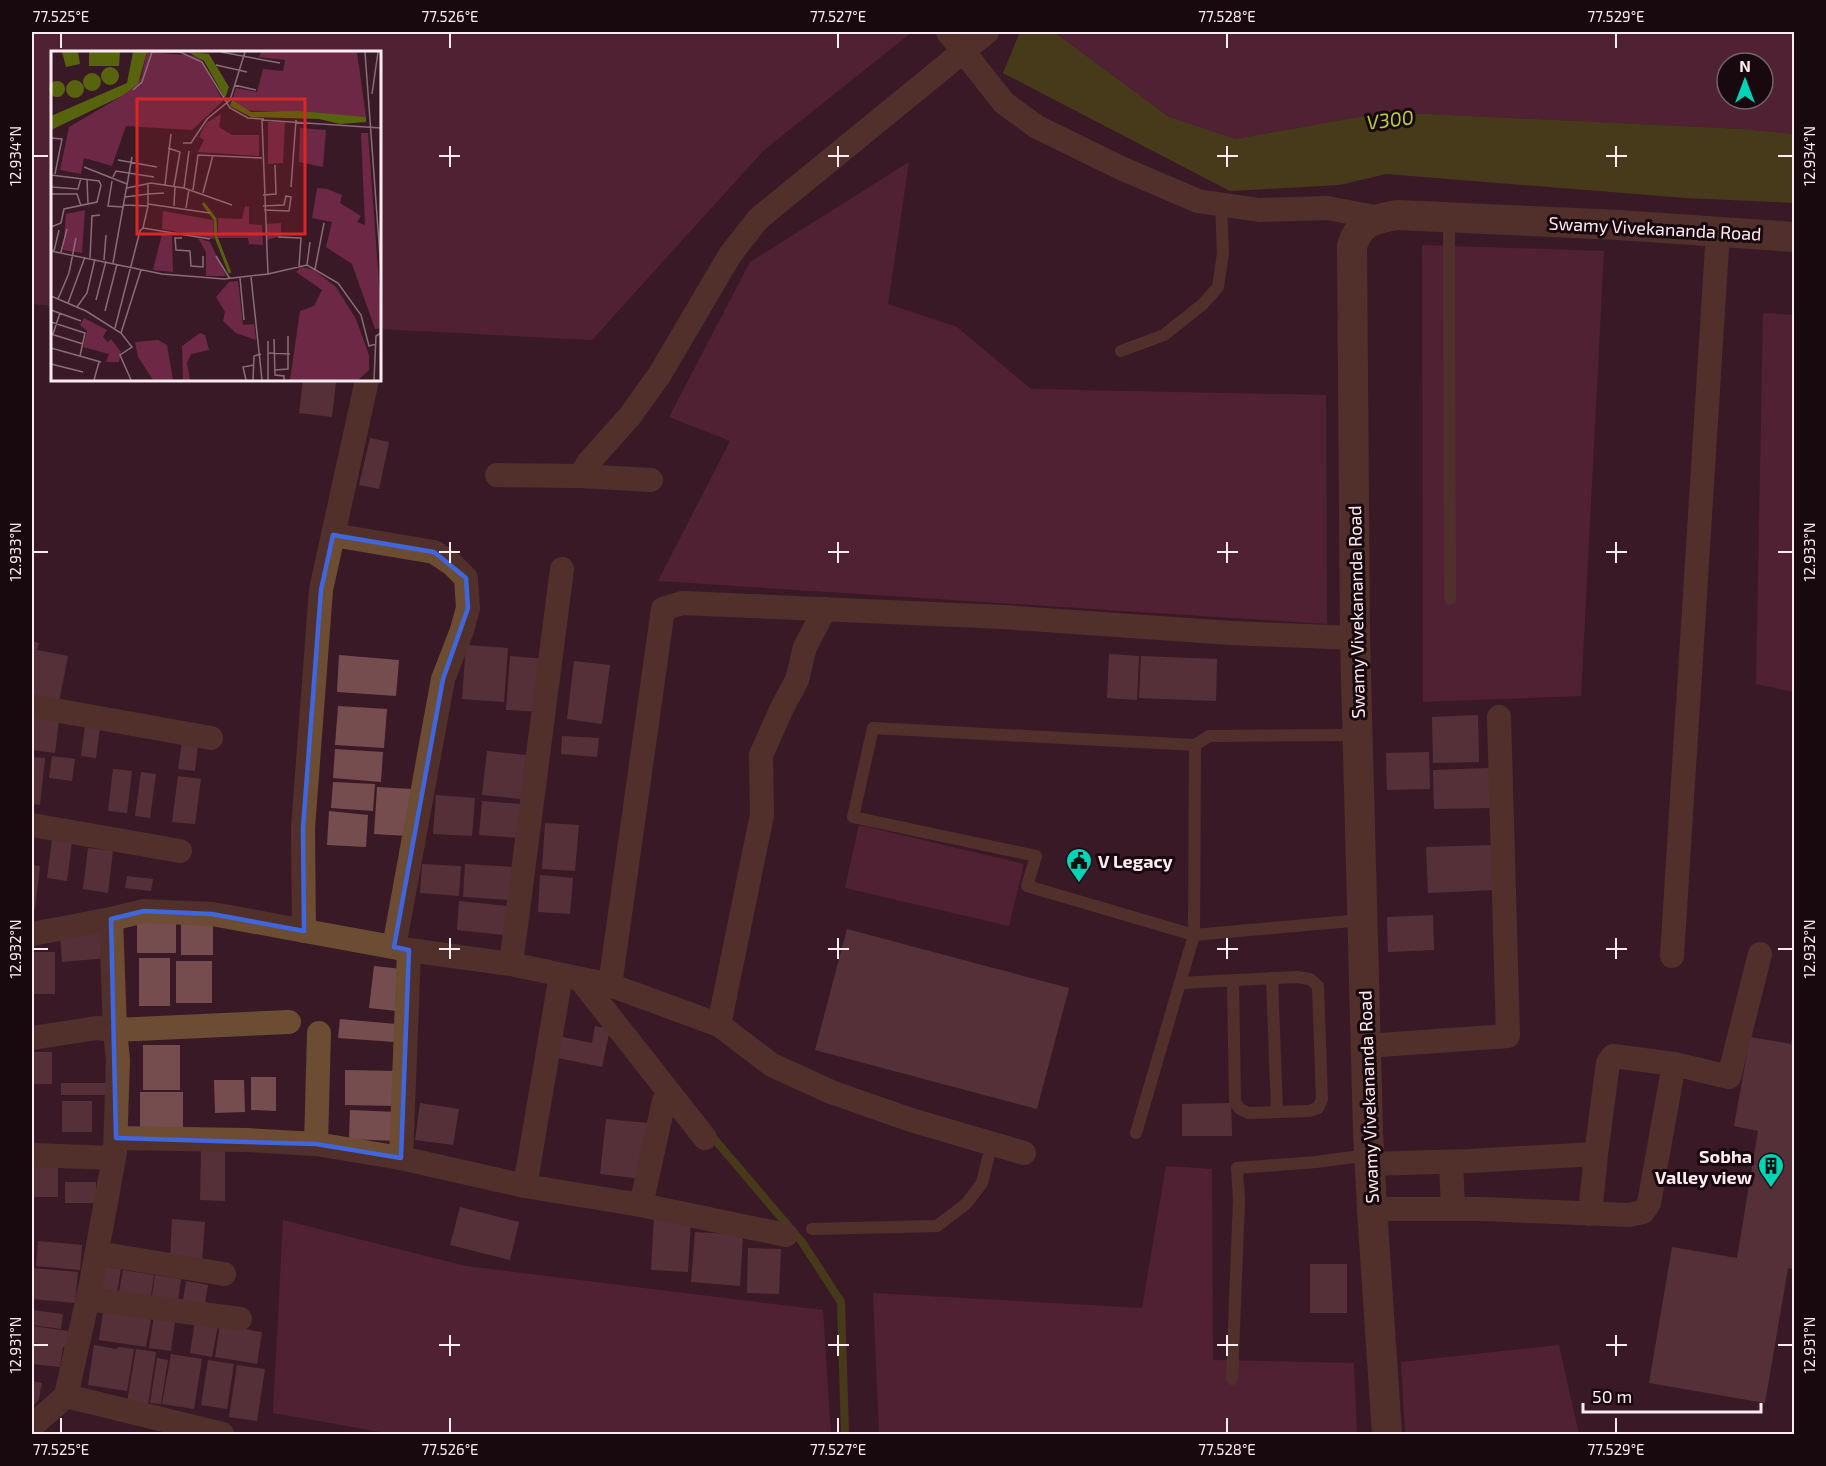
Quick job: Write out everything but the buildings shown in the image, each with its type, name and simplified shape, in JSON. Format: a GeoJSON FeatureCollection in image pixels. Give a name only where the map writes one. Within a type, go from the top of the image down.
{"type":"FeatureCollection","features":[{"type":"Feature","properties":{"kind":"street"},"geometry":{"type":"LineString","coordinates":[[948,32],[1004,103],[1037,127],[1123,169],[1198,201],[1259,210],[1327,208],[1380,218]]}},
{"type":"Feature","properties":{"kind":"street"},"geometry":{"type":"LineString","coordinates":[[581,476],[588,463],[630,416],[660,374],[730,255],[758,219],[987,32]]}},
{"type":"Feature","properties":{"kind":"street","name":"Swamy Vivekananda Road"},"geometry":{"type":"LineString","coordinates":[[1387,1434],[1369,1160],[1355,638],[1352,246],[1356,233],[1366,224],[1380,218],[1397,215],[1794,237]]}},
{"type":"Feature","properties":{"kind":"street"},"geometry":{"type":"LineString","coordinates":[[1672,956],[1718,232]]}},
{"type":"Feature","properties":{"kind":"street"},"geometry":{"type":"LineString","coordinates":[[304,931],[303,828],[321,590],[368,381]]}},
{"type":"Feature","properties":{"kind":"street"},"geometry":{"type":"LineString","coordinates":[[497,475],[651,480]]}},
{"type":"Feature","properties":{"kind":"street"},"geometry":{"type":"LineString","coordinates":[[333,535],[434,552],[452,564],[466,578],[468,608],[443,679],[402,949],[401,1158]]}},
{"type":"Feature","properties":{"kind":"street"},"geometry":{"type":"LineString","coordinates":[[512,964],[562,569]]}},
{"type":"Feature","properties":{"kind":"street"},"geometry":{"type":"LineString","coordinates":[[610,985],[663,609],[682,603],[1003,617],[1231,633],[1355,638]]}},
{"type":"Feature","properties":{"kind":"street"},"geometry":{"type":"LineString","coordinates":[[719,1025],[762,815],[762,755],[797,680],[805,647],[825,609]]}},
{"type":"Feature","properties":{"kind":"street"},"geometry":{"type":"LineString","coordinates":[[32,706],[211,738]]}},
{"type":"Feature","properties":{"kind":"street"},"geometry":{"type":"LineString","coordinates":[[1366,1046],[1508,1036],[1499,717]]}},
{"type":"Feature","properties":{"kind":"street"},"geometry":{"type":"LineString","coordinates":[[32,825],[180,851]]}},
{"type":"Feature","properties":{"kind":"street"},"geometry":{"type":"LineString","coordinates":[[32,934],[144,911],[212,914],[402,949],[512,964],[610,985],[719,1025],[772,1065],[831,1092],[911,1120],[1024,1153]]}},
{"type":"Feature","properties":{"kind":"street"},"geometry":{"type":"LineString","coordinates":[[32,1426],[66,1396],[88,1299],[115,1148],[118,1060],[114,1030],[111,919]]}},
{"type":"Feature","properties":{"kind":"street"},"geometry":{"type":"LineString","coordinates":[[1590,1214],[1608,1064],[1612,1056],[1674,1064],[1729,1077],[1760,954]]}},
{"type":"Feature","properties":{"kind":"street"},"geometry":{"type":"LineString","coordinates":[[571,977],[705,1138]]}},
{"type":"Feature","properties":{"kind":"street"},"geometry":{"type":"LineString","coordinates":[[525,1186],[571,977]]}},
{"type":"Feature","properties":{"kind":"street"},"geometry":{"type":"LineString","coordinates":[[32,1038],[97,1028],[114,1030],[289,1022]]}},
{"type":"Feature","properties":{"kind":"street"},"geometry":{"type":"LineString","coordinates":[[316,1144],[319,1033]]}},
{"type":"Feature","properties":{"kind":"street"},"geometry":{"type":"LineString","coordinates":[[1371,1209],[1453,1209],[1629,1215],[1642,1212],[1649,1203],[1674,1064]]}},
{"type":"Feature","properties":{"kind":"street"},"geometry":{"type":"LineString","coordinates":[[641,1204],[663,1101]]}},
{"type":"Feature","properties":{"kind":"street"},"geometry":{"type":"LineString","coordinates":[[32,1155],[247,1140],[316,1144],[401,1158],[525,1186],[641,1204],[786,1235]]}},
{"type":"Feature","properties":{"kind":"street"},"geometry":{"type":"LineString","coordinates":[[1369,1160],[1451,1162],[1596,1154]]}},
{"type":"Feature","properties":{"kind":"street"},"geometry":{"type":"LineString","coordinates":[[1451,1162],[1453,1209]]}},
{"type":"Feature","properties":{"kind":"street"},"geometry":{"type":"LineString","coordinates":[[97,1253],[224,1274]]}},
{"type":"Feature","properties":{"kind":"street"},"geometry":{"type":"LineString","coordinates":[[88,1299],[240,1320]]}},
{"type":"Feature","properties":{"kind":"street"},"geometry":{"type":"LineString","coordinates":[[66,1396],[222,1434]]}},
{"type":"Feature","properties":{"kind":"lane"},"geometry":{"type":"LineString","coordinates":[[1121,351],[1164,335],[1203,304],[1218,287],[1223,253],[1221,205]]}},
{"type":"Feature","properties":{"kind":"lane"},"geometry":{"type":"LineString","coordinates":[[1449,217],[1450,599]]}},
{"type":"Feature","properties":{"kind":"lane"},"geometry":{"type":"LineString","coordinates":[[1358,735],[1209,736],[1195,745],[873,728],[853,817],[1036,856],[1027,886],[1194,935],[1363,920]]}},
{"type":"Feature","properties":{"kind":"lane"},"geometry":{"type":"LineString","coordinates":[[1136,1133],[1194,935],[1195,745]]}},
{"type":"Feature","properties":{"kind":"lane"},"geometry":{"type":"LineString","coordinates":[[1180,983],[1296,977],[1310,979],[1318,986],[1322,1099],[1318,1108],[1309,1111],[1248,1113],[1240,1109],[1235,1102],[1233,981]]}},
{"type":"Feature","properties":{"kind":"lane"},"geometry":{"type":"LineString","coordinates":[[1272,978],[1277,1112]]}},
{"type":"Feature","properties":{"kind":"lane"},"geometry":{"type":"LineString","coordinates":[[812,1229],[937,1226],[966,1204],[982,1183],[992,1142]]}},
{"type":"Feature","properties":{"kind":"lane"},"geometry":{"type":"LineString","coordinates":[[1232,1379],[1239,1200],[1237,1168],[1369,1160]]}},
{"type":"Feature","properties":{"kind":"highlighted area"},"geometry":{"type":"Polygon","coordinates":[[[333,535],[434,552],[466,578],[468,608],[443,679],[394,947],[409,950],[401,1158],[316,1144],[116,1138],[111,919],[144,911],[212,914],[304,931],[303,828],[321,590],[333,535]]]}},
{"type":"Feature","properties":{"kind":"shaded area"},"geometry":{"type":"Polygon","coordinates":[[[32,32],[912,32],[763,151],[592,340],[381,329],[381,51],[51,51],[51,306],[32,304],[32,32]]]}},
{"type":"Feature","properties":{"kind":"shaded area"},"geometry":{"type":"Polygon","coordinates":[[[1054,32],[1794,32],[1794,134],[1742,129],[1386,112],[1236,139],[1169,117],[1054,32]]]}},
{"type":"Feature","properties":{"kind":"shaded area"},"geometry":{"type":"Polygon","coordinates":[[[909,162],[888,304],[957,327],[1031,389],[1326,395],[1327,624],[658,581],[730,441],[669,417],[750,262],[909,162]]]}},
{"type":"Feature","properties":{"kind":"shaded area"},"geometry":{"type":"Polygon","coordinates":[[[1422,245],[1604,251],[1581,696],[1423,702],[1422,245]]]}},
{"type":"Feature","properties":{"kind":"shaded area"},"geometry":{"type":"Polygon","coordinates":[[[1763,313],[1794,315],[1794,692],[1756,684],[1763,313]]]}},
{"type":"Feature","properties":{"kind":"shaded area"},"geometry":{"type":"Polygon","coordinates":[[[859,825],[1024,864],[1009,926],[845,888],[859,825]]]}},
{"type":"Feature","properties":{"kind":"shaded area"},"geometry":{"type":"Polygon","coordinates":[[[1166,1166],[1212,1169],[1213,1360],[1354,1363],[1357,1434],[879,1434],[873,1293],[1142,1308],[1166,1166]]]}},
{"type":"Feature","properties":{"kind":"shaded area"},"geometry":{"type":"Polygon","coordinates":[[[283,1220],[466,1266],[823,1310],[831,1434],[392,1434],[273,1413],[283,1220]]]}},
{"type":"Feature","properties":{"kind":"shaded area"},"geometry":{"type":"Polygon","coordinates":[[[1559,1345],[1579,1434],[1405,1434],[1401,1362],[1559,1345]]]}},
{"type":"Feature","properties":{"kind":"water","name":"V300"},"geometry":{"type":"Polygon","coordinates":[[[1020,32],[1054,32],[1169,117],[1236,139],[1386,112],[1742,129],[1794,134],[1794,203],[1686,198],[1386,174],[1339,185],[1230,191],[1003,73],[1020,32]]]}},
{"type":"Feature","properties":{"kind":"waterway"},"geometry":{"type":"LineString","coordinates":[[710,1134],[802,1242],[841,1302],[845,1434]]}},
{"type":"Feature","properties":{"kind":"place","name":"V Legacy"},"geometry":{"type":"Point","coordinates":[1079,884]}},
{"type":"Feature","properties":{"kind":"place","name":"Sobha Valley view"},"geometry":{"type":"Point","coordinates":[1771,1189]}}]}
